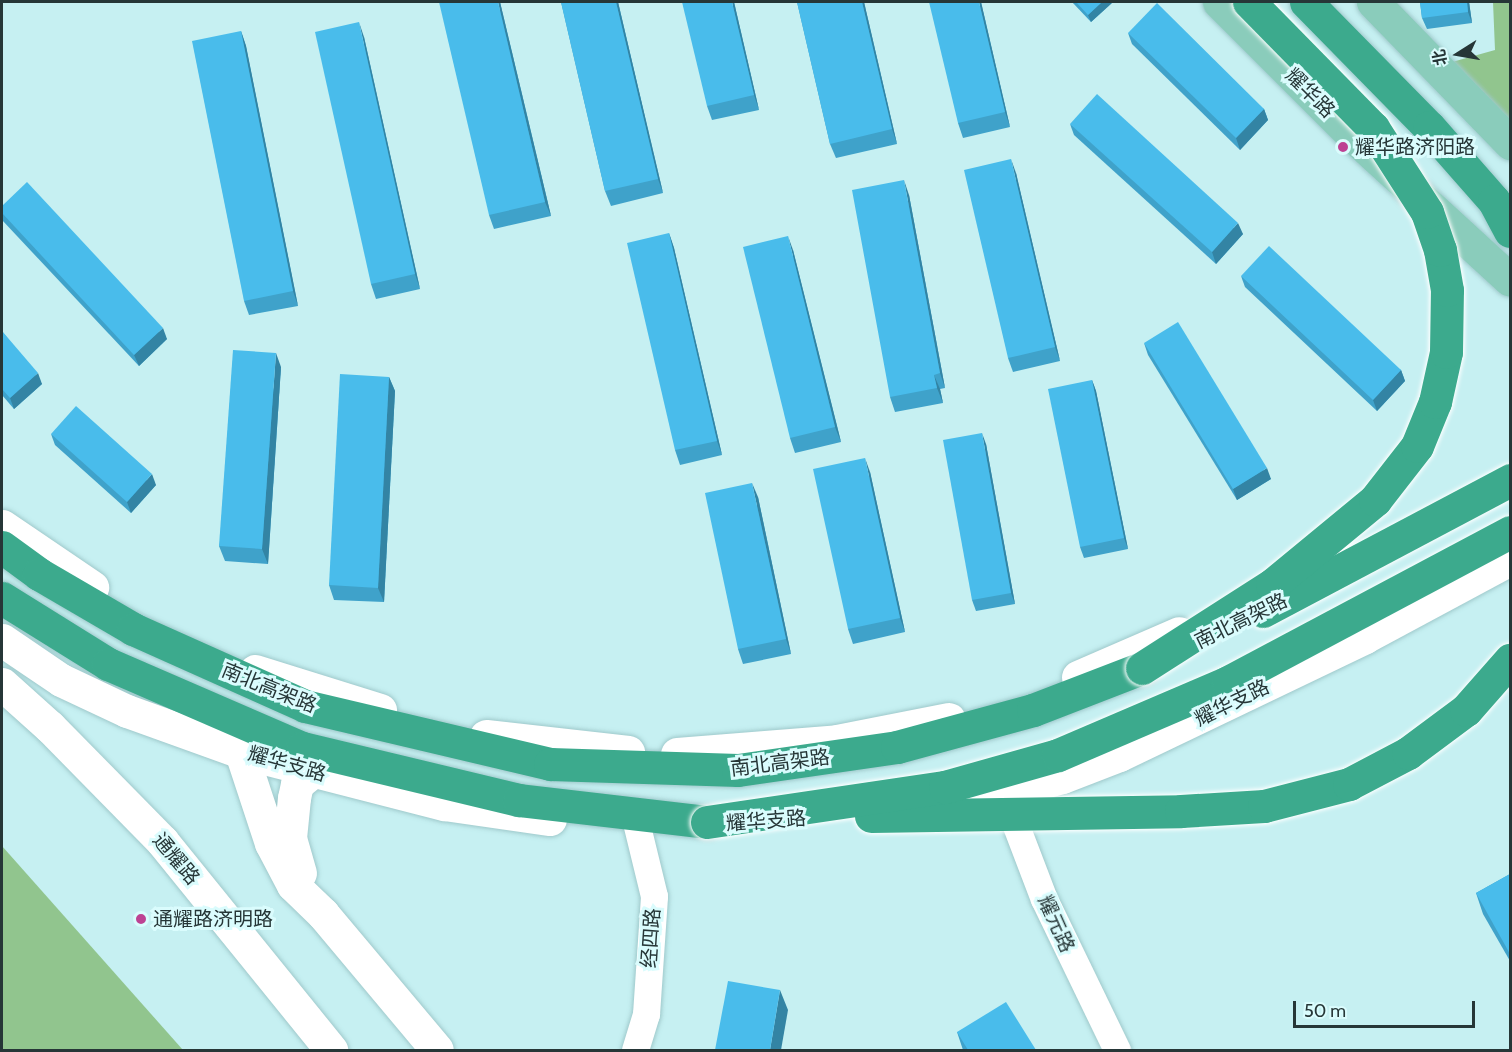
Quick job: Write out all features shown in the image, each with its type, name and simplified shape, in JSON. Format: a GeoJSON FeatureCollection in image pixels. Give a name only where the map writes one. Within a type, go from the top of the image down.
{"type":"FeatureCollection","features":[{"type":"Feature","properties":{"kind":"highway"},"geometry":{"type":"LineString","coordinates":[[1142,668],[1272,585],[1375,500],[1417,446],[1436,402],[1446,352],[1447,290],[1440,250],[1427,212],[1372,128],[1249,2]]}},
{"type":"Feature","properties":{"kind":"highway"},"geometry":{"type":"LineString","coordinates":[[1306,2],[1429,127],[1494,201],[1510,231]]}},
{"type":"Feature","properties":{"kind":"highway","name":"南北高架路"},"geometry":{"type":"LineString","coordinates":[[2,547],[39,574],[134,629],[305,706],[549,764],[738,770],[897,747],[1033,710],[1142,668],[1234,627],[1510,480]]}},
{"type":"Feature","properties":{"kind":"highway"},"geometry":{"type":"LineString","coordinates":[[707,822],[945,787],[1058,755],[1228,682],[1510,532]]}},
{"type":"Feature","properties":{"kind":"highway"},"geometry":{"type":"LineString","coordinates":[[2,598],[108,664],[302,748],[519,801],[707,822],[1264,806],[1349,784],[1408,753],[1466,711],[1510,660]]}},
{"type":"Feature","properties":{"kind":"main road","name":"耀华路"},"geometry":{"type":"LineString","coordinates":[[1219,2],[1352,135],[1510,280]]}},
{"type":"Feature","properties":{"kind":"main road"},"geometry":{"type":"LineString","coordinates":[[1373,2],[1510,143]]}},
{"type":"Feature","properties":{"kind":"street"},"geometry":{"type":"LineString","coordinates":[[2,526],[152,624],[260,673],[378,709],[499,739],[600,751],[700,755],[837,741],[976,714],[1057,686],[1319,569],[1510,463]]}},
{"type":"Feature","properties":{"kind":"street","name":"耀华支路"},"geometry":{"type":"LineString","coordinates":[[2,640],[61,680],[127,711],[241,752],[312,772],[468,808],[526,817],[637,826],[767,822],[1003,793],[1062,777],[1197,721],[1510,559]]}},
{"type":"Feature","properties":{"kind":"street","name":"通耀路"},"geometry":{"type":"LineString","coordinates":[[2,684],[162,841],[331,1050]]}},
{"type":"Feature","properties":{"kind":"street"},"geometry":{"type":"LineString","coordinates":[[241,752],[271,843],[293,885],[323,914],[437,1050]]}},
{"type":"Feature","properties":{"kind":"street"},"geometry":{"type":"LineString","coordinates":[[312,772],[297,784],[290,838],[300,872],[323,914]]}},
{"type":"Feature","properties":{"kind":"street","name":"耀元路"},"geometry":{"type":"LineString","coordinates":[[1003,793],[1044,899],[1117,1050]]}},
{"type":"Feature","properties":{"kind":"street","name":"经四路"},"geometry":{"type":"LineString","coordinates":[[635,1050],[646,1014],[654,896],[637,826]]}},
{"type":"Feature","properties":{"kind":"green space"},"geometry":{"type":"Polygon","coordinates":[[[1493,2],[1510,2],[1510,130],[1445,64],[1495,50],[1493,2]]]}},
{"type":"Feature","properties":{"kind":"green space"},"geometry":{"type":"Polygon","coordinates":[[[2,846],[183,1050],[2,1050],[2,846]]]}},
{"type":"Feature","properties":{"kind":"building"},"geometry":{"type":"Polygon","coordinates":[[[439,2],[498,2],[545,202],[489,215],[439,2]]]}},
{"type":"Feature","properties":{"kind":"building"},"geometry":{"type":"Polygon","coordinates":[[[561,2],[616,2],[658,179],[605,191],[561,2]]]}},
{"type":"Feature","properties":{"kind":"building"},"geometry":{"type":"Polygon","coordinates":[[[682,2],[732,2],[754,95],[707,106],[682,2]]]}},
{"type":"Feature","properties":{"kind":"building"},"geometry":{"type":"Polygon","coordinates":[[[797,2],[862,2],[892,129],[830,144],[797,2]]]}},
{"type":"Feature","properties":{"kind":"building"},"geometry":{"type":"Polygon","coordinates":[[[929,2],[979,2],[1005,112],[958,123],[929,2]]]}},
{"type":"Feature","properties":{"kind":"building"},"geometry":{"type":"Polygon","coordinates":[[[1076,2],[1102,2],[1088,15],[1076,2]]]}},
{"type":"Feature","properties":{"kind":"building"},"geometry":{"type":"Polygon","coordinates":[[[1420,2],[1467,2],[1468,12],[1422,18],[1420,2]]]}},
{"type":"Feature","properties":{"kind":"building"},"geometry":{"type":"Polygon","coordinates":[[[1157,3],[1264,109],[1236,138],[1128,33],[1157,3]]]}},
{"type":"Feature","properties":{"kind":"building"},"geometry":{"type":"Polygon","coordinates":[[[359,22],[415,274],[371,284],[315,32],[359,22]]]}},
{"type":"Feature","properties":{"kind":"building"},"geometry":{"type":"Polygon","coordinates":[[[241,31],[293,291],[244,301],[192,41],[241,31]]]}},
{"type":"Feature","properties":{"kind":"building"},"geometry":{"type":"Polygon","coordinates":[[[1097,94],[1238,223],[1212,252],[1070,124],[1097,94]]]}},
{"type":"Feature","properties":{"kind":"building"},"geometry":{"type":"Polygon","coordinates":[[[1011,159],[1055,347],[1008,358],[964,170],[1011,159]]]}},
{"type":"Feature","properties":{"kind":"building"},"geometry":{"type":"Polygon","coordinates":[[[904,180],[940,373],[934,375],[937,388],[890,397],[852,190],[904,180]]]}},
{"type":"Feature","properties":{"kind":"building"},"geometry":{"type":"Polygon","coordinates":[[[27,182],[163,328],[134,355],[2,213],[2,206],[27,182]]]}},
{"type":"Feature","properties":{"kind":"building"},"geometry":{"type":"Polygon","coordinates":[[[669,233],[717,441],[675,450],[627,243],[669,233]]]}},
{"type":"Feature","properties":{"kind":"building"},"geometry":{"type":"Polygon","coordinates":[[[788,236],[835,427],[790,438],[743,247],[788,236]]]}},
{"type":"Feature","properties":{"kind":"building"},"geometry":{"type":"Polygon","coordinates":[[[1269,246],[1401,370],[1373,400],[1241,276],[1269,246]]]}},
{"type":"Feature","properties":{"kind":"building"},"geometry":{"type":"Polygon","coordinates":[[[1178,322],[1267,468],[1233,489],[1144,343],[1178,322]]]}},
{"type":"Feature","properties":{"kind":"building"},"geometry":{"type":"Polygon","coordinates":[[[2,331],[38,373],[10,398],[2,389],[2,331]]]}},
{"type":"Feature","properties":{"kind":"building"},"geometry":{"type":"Polygon","coordinates":[[[233,350],[276,353],[262,549],[219,546],[233,350]]]}},
{"type":"Feature","properties":{"kind":"building"},"geometry":{"type":"Polygon","coordinates":[[[340,374],[389,377],[378,588],[329,585],[340,374]]]}},
{"type":"Feature","properties":{"kind":"building"},"geometry":{"type":"Polygon","coordinates":[[[1092,380],[1124,538],[1080,547],[1048,389],[1092,380]]]}},
{"type":"Feature","properties":{"kind":"building"},"geometry":{"type":"Polygon","coordinates":[[[76,406],[152,474],[127,502],[51,434],[76,406]]]}},
{"type":"Feature","properties":{"kind":"building"},"geometry":{"type":"Polygon","coordinates":[[[982,433],[1011,593],[972,600],[943,440],[982,433]]]}},
{"type":"Feature","properties":{"kind":"building"},"geometry":{"type":"Polygon","coordinates":[[[865,458],[900,618],[848,629],[813,469],[865,458]]]}},
{"type":"Feature","properties":{"kind":"building"},"geometry":{"type":"Polygon","coordinates":[[[752,483],[786,639],[738,649],[705,493],[752,483]]]}},
{"type":"Feature","properties":{"kind":"building"},"geometry":{"type":"Polygon","coordinates":[[[1510,874],[1510,954],[1476,893],[1510,874]]]}},
{"type":"Feature","properties":{"kind":"building"},"geometry":{"type":"Polygon","coordinates":[[[728,981],[780,990],[770,1050],[715,1050],[728,981]]]}},
{"type":"Feature","properties":{"kind":"building"},"geometry":{"type":"Polygon","coordinates":[[[1006,1002],[1036,1050],[968,1050],[957,1032],[1006,1002]]]}},
{"type":"Feature","properties":{"kind":"place","name":"耀华路济阳路"},"geometry":{"type":"Point","coordinates":[1343,147]}},
{"type":"Feature","properties":{"kind":"place","name":"通耀路济明路"},"geometry":{"type":"Point","coordinates":[141,919]}}]}
